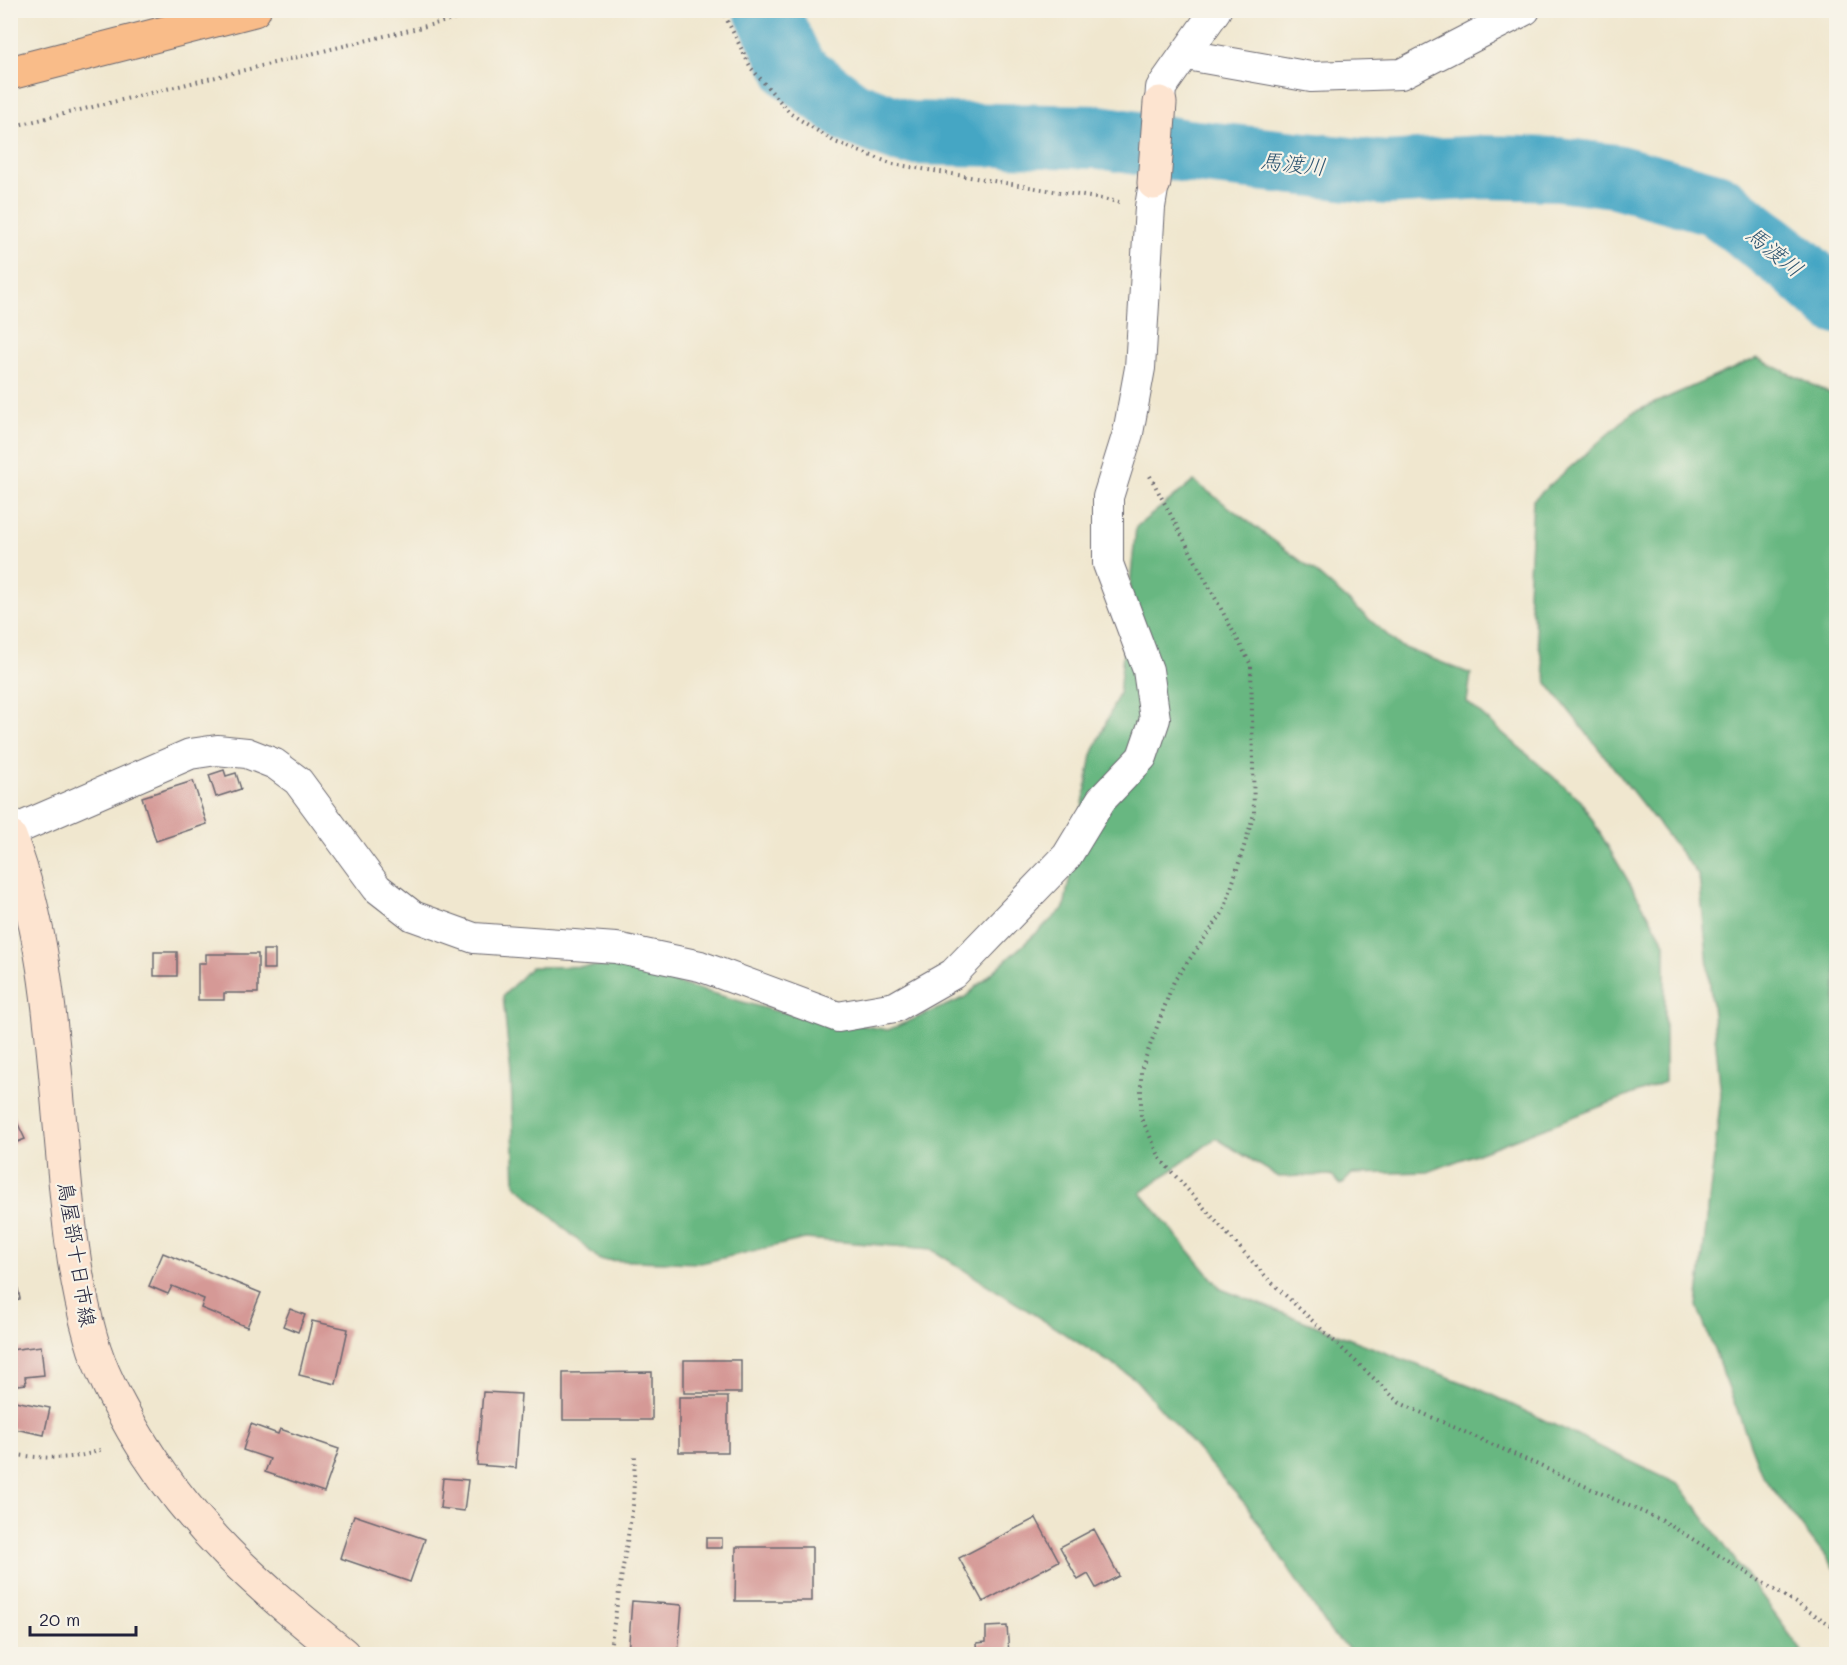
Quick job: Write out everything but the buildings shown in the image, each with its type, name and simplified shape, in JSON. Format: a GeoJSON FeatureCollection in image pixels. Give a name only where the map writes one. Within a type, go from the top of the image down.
{"type":"FeatureCollection","features":[{"type":"Feature","properties":{"kind":"highway"},"geometry":{"type":"LineString","coordinates":[[10,73],[254,10]]}},
{"type":"Feature","properties":{"kind":"main road"},"geometry":{"type":"LineString","coordinates":[[1152,195],[1160,103]]}},
{"type":"Feature","properties":{"kind":"main road","name":"鳥屋部十日市線"},"geometry":{"type":"LineString","coordinates":[[10,837],[26,879],[42,951],[77,1279],[91,1338],[109,1389],[176,1497],[223,1551],[271,1596],[343,1654]]}},
{"type":"Feature","properties":{"kind":"street"},"geometry":{"type":"LineString","coordinates":[[1160,103],[1161,88],[1216,10]]}},
{"type":"Feature","properties":{"kind":"street"},"geometry":{"type":"LineString","coordinates":[[1186,55],[1311,77],[1401,74],[1525,10]]}},
{"type":"Feature","properties":{"kind":"street"},"geometry":{"type":"LineString","coordinates":[[10,832],[190,754],[217,750],[247,753],[275,764],[298,781],[377,888],[413,916],[474,938],[616,948],[700,966],[838,1017],[895,1007],[953,974],[1067,856],[1101,800],[1142,757],[1155,719],[1148,670],[1108,564],[1108,497],[1128,433],[1140,368],[1152,195]]}},
{"type":"Feature","properties":{"kind":"path"},"geometry":{"type":"LineString","coordinates":[[10,128],[492,10]]}},
{"type":"Feature","properties":{"kind":"path"},"geometry":{"type":"LineString","coordinates":[[722,10],[751,68],[791,114],[835,142],[893,164],[1152,195]]}},
{"type":"Feature","properties":{"kind":"path"},"geometry":{"type":"LineString","coordinates":[[1128,433],[1251,665],[1254,814],[1224,911],[1174,981],[1142,1071],[1142,1117],[1161,1160],[1268,1279],[1400,1403],[1665,1522],[1836,1628]]}},
{"type":"Feature","properties":{"kind":"path"},"geometry":{"type":"LineString","coordinates":[[10,1454],[42,1459],[92,1454],[135,1433]]}},
{"type":"Feature","properties":{"kind":"path"},"geometry":{"type":"LineString","coordinates":[[609,1654],[633,1505],[635,1454]]}},
{"type":"Feature","properties":{"kind":"green space"},"geometry":{"type":"Polygon","coordinates":[[[1757,358],[1836,396],[1836,1571],[1762,1475],[1697,1306],[1721,1095],[1699,876],[1547,683],[1528,594],[1533,500],[1632,413],[1757,358]]]}},
{"type":"Feature","properties":{"kind":"green space"},"geometry":{"type":"Polygon","coordinates":[[[1194,481],[1313,570],[1400,646],[1471,674],[1467,702],[1581,801],[1665,943],[1665,1082],[1428,1172],[1352,1174],[1341,1185],[1331,1175],[1279,1177],[1216,1138],[1141,1193],[1221,1289],[1477,1388],[1680,1485],[1804,1654],[1355,1654],[1332,1634],[1247,1506],[1134,1378],[931,1249],[805,1239],[701,1263],[600,1260],[515,1184],[511,1076],[503,996],[531,967],[617,966],[771,1010],[888,1030],[964,998],[1064,908],[1092,755],[1119,693],[1136,527],[1194,481]]]}},
{"type":"Feature","properties":{"kind":"waterway","name":"馬渡川"},"geometry":{"type":"LineString","coordinates":[[766,10],[795,70],[851,112],[906,133],[1100,137],[1187,151],[1386,173],[1483,167],[1558,169],[1615,176],[1716,204],[1796,266],[1836,302]]}}]}
